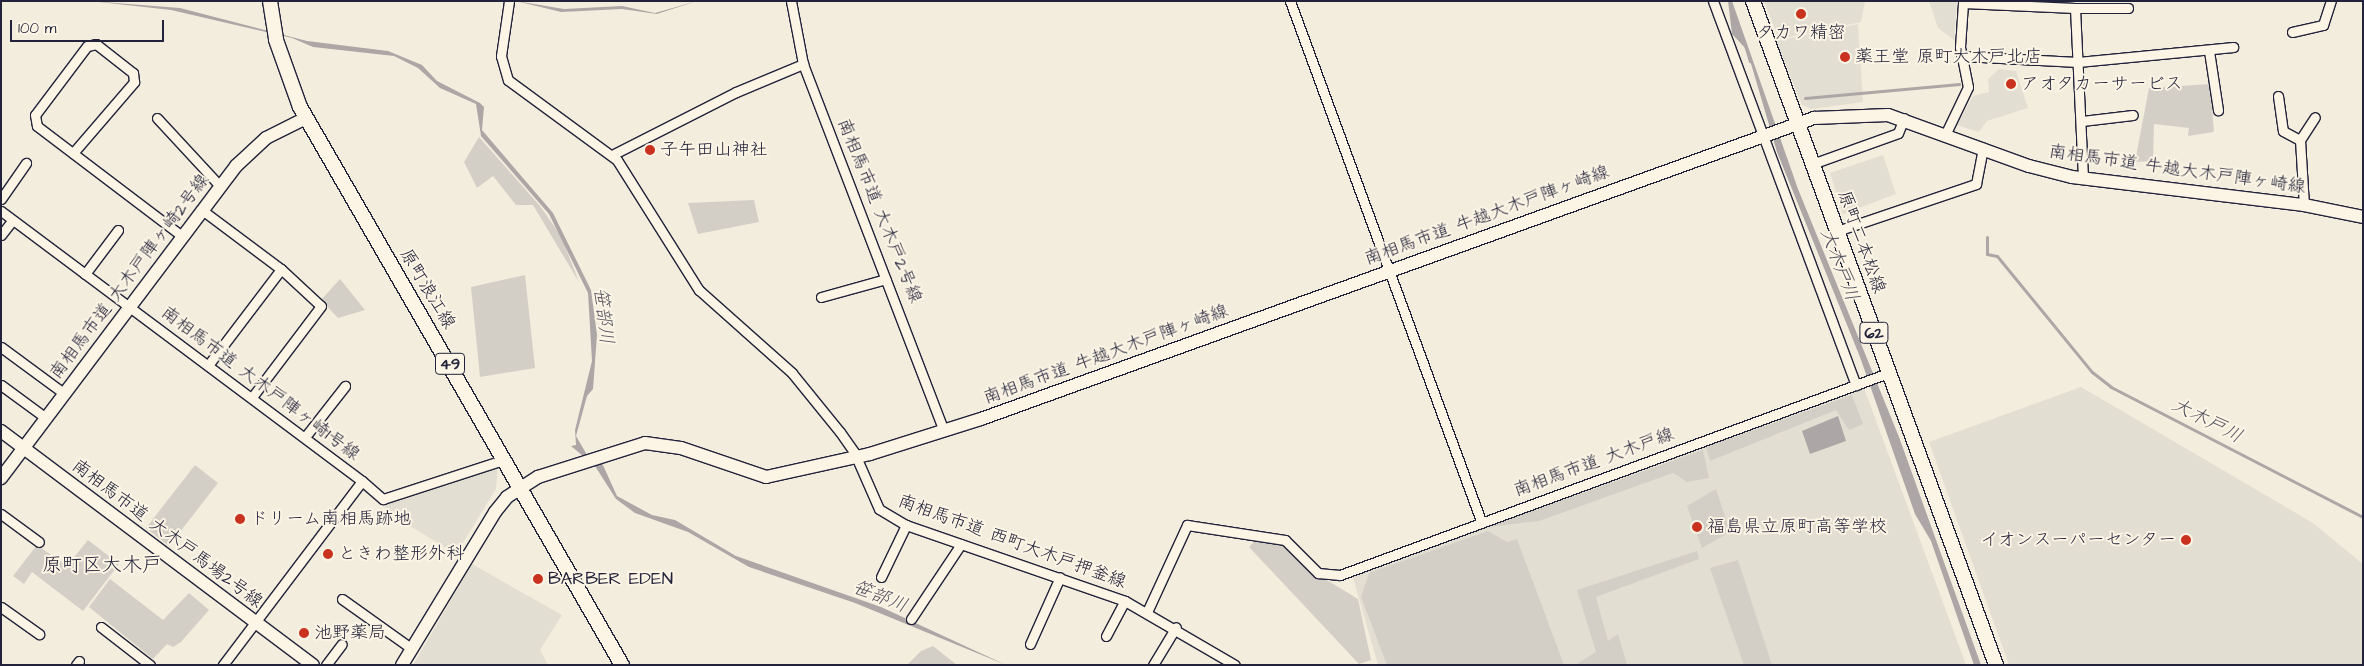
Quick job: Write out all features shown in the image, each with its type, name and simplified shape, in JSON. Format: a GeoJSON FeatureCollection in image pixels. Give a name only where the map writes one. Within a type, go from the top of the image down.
{"type":"FeatureCollection","features":[{"type":"Feature","properties":{"kind":"main road","name":"原町浪江線"},"geometry":{"type":"LineString","coordinates":[[270,1],[282,61],[306,118],[506,459],[622,665]]}},
{"type":"Feature","properties":{"kind":"main road","name":"原町二本松線"},"geometry":{"type":"LineString","coordinates":[[1753,1],[1791,124],[1812,164],[1837,231],[1885,374],[1996,665]]}},
{"type":"Feature","properties":{"kind":"street","name":"南相馬市道 西町大木戸押釜線"},"geometry":{"type":"LineString","coordinates":[[509,1],[501,56],[508,80],[612,155],[699,290],[792,373],[857,457],[879,509],[906,526],[1125,600],[1176,627],[1235,665]]}},
{"type":"Feature","properties":{"kind":"street","name":"南相馬市道 大木戸2号線"},"geometry":{"type":"LineString","coordinates":[[791,1],[803,64],[944,431]]}},
{"type":"Feature","properties":{"kind":"street"},"geometry":{"type":"LineString","coordinates":[[1290,1],[1481,521]]}},
{"type":"Feature","properties":{"kind":"street"},"geometry":{"type":"LineString","coordinates":[[1713,1],[1858,384]]}},
{"type":"Feature","properties":{"kind":"street"},"geometry":{"type":"LineString","coordinates":[[2292,32],[2323,26],[2331,1]]}},
{"type":"Feature","properties":{"kind":"street"},"geometry":{"type":"LineString","coordinates":[[1946,132],[1968,87],[1962,56],[1963,2],[2023,3],[2075,8],[2128,8]]}},
{"type":"Feature","properties":{"kind":"street"},"geometry":{"type":"LineString","coordinates":[[2075,8],[2082,121],[2082,178]]}},
{"type":"Feature","properties":{"kind":"street"},"geometry":{"type":"LineString","coordinates":[[73,153],[134,82],[133,73],[96,44],[86,46],[35,115],[37,126],[182,236]]}},
{"type":"Feature","properties":{"kind":"street"},"geometry":{"type":"LineString","coordinates":[[1962,56],[2078,62],[2233,48]]}},
{"type":"Feature","properties":{"kind":"street"},"geometry":{"type":"LineString","coordinates":[[2209,51],[2218,110]]}},
{"type":"Feature","properties":{"kind":"street"},"geometry":{"type":"LineString","coordinates":[[612,155],[736,92],[803,64]]}},
{"type":"Feature","properties":{"kind":"street"},"geometry":{"type":"LineString","coordinates":[[2278,96],[2284,131],[2300,140]]}},
{"type":"Feature","properties":{"kind":"street","name":"南相馬市道 牛越大木戸陣ヶ崎線"},"geometry":{"type":"LineString","coordinates":[[402,665],[494,512],[521,486],[571,465],[613,450],[637,444],[671,445],[766,477],[857,457],[944,431],[1791,124],[1859,113],[1904,118],[1946,132],[2028,166],[2082,178],[2304,205],[2363,217]]}},
{"type":"Feature","properties":{"kind":"street"},"geometry":{"type":"LineString","coordinates":[[2082,121],[2133,115]]}},
{"type":"Feature","properties":{"kind":"street"},"geometry":{"type":"LineString","coordinates":[[2304,205],[2300,140],[2315,117]]}},
{"type":"Feature","properties":{"kind":"street"},"geometry":{"type":"LineString","coordinates":[[157,118],[220,186]]}},
{"type":"Feature","properties":{"kind":"street","name":"南相馬市道 大木戸陣ヶ崎2号線"},"geometry":{"type":"LineString","coordinates":[[1,478],[220,186],[258,143],[306,118]]}},
{"type":"Feature","properties":{"kind":"street"},"geometry":{"type":"LineString","coordinates":[[1812,164],[1898,133],[1904,118]]}},
{"type":"Feature","properties":{"kind":"street"},"geometry":{"type":"LineString","coordinates":[[1837,231],[1976,184],[1983,148]]}},
{"type":"Feature","properties":{"kind":"street"},"geometry":{"type":"LineString","coordinates":[[1,199],[26,162]]}},
{"type":"Feature","properties":{"kind":"street"},"geometry":{"type":"LineString","coordinates":[[202,210],[281,269],[321,306],[253,396]]}},
{"type":"Feature","properties":{"kind":"street","name":"南相馬市道 大木戸陣ヶ崎1号線"},"geometry":{"type":"LineString","coordinates":[[1,211],[12,221],[253,396],[362,481],[223,665]]}},
{"type":"Feature","properties":{"kind":"street"},"geometry":{"type":"LineString","coordinates":[[1,235],[12,221]]}},
{"type":"Feature","properties":{"kind":"street"},"geometry":{"type":"LineString","coordinates":[[86,274],[118,230]]}},
{"type":"Feature","properties":{"kind":"street"},"geometry":{"type":"LineString","coordinates":[[209,364],[281,269]]}},
{"type":"Feature","properties":{"kind":"street"},"geometry":{"type":"LineString","coordinates":[[820,297],[886,278]]}},
{"type":"Feature","properties":{"kind":"street"},"geometry":{"type":"LineString","coordinates":[[1,347],[64,394]]}},
{"type":"Feature","properties":{"kind":"street","name":"南相馬市道 大木戸線"},"geometry":{"type":"LineString","coordinates":[[1147,612],[1187,525],[1284,540],[1318,573],[1340,575],[1481,521],[1885,374]]}},
{"type":"Feature","properties":{"kind":"street"},"geometry":{"type":"LineString","coordinates":[[1,385],[46,418]]}},
{"type":"Feature","properties":{"kind":"street"},"geometry":{"type":"LineString","coordinates":[[305,437],[345,386]]}},
{"type":"Feature","properties":{"kind":"street","name":"南相馬市道 大木戸馬場2号線"},"geometry":{"type":"LineString","coordinates":[[1,431],[308,663]]}},
{"type":"Feature","properties":{"kind":"street"},"geometry":{"type":"LineString","coordinates":[[362,481],[383,499],[506,459]]}},
{"type":"Feature","properties":{"kind":"street"},"geometry":{"type":"LineString","coordinates":[[1,514],[39,542]]}},
{"type":"Feature","properties":{"kind":"street"},"geometry":{"type":"LineString","coordinates":[[881,578],[906,526]]}},
{"type":"Feature","properties":{"kind":"street"},"geometry":{"type":"LineString","coordinates":[[911,619],[961,544]]}},
{"type":"Feature","properties":{"kind":"street"},"geometry":{"type":"LineString","coordinates":[[1030,644],[1060,577]]}},
{"type":"Feature","properties":{"kind":"street"},"geometry":{"type":"LineString","coordinates":[[342,599],[412,649]]}},
{"type":"Feature","properties":{"kind":"street"},"geometry":{"type":"LineString","coordinates":[[1106,636],[1125,600]]}},
{"type":"Feature","properties":{"kind":"street"},"geometry":{"type":"LineString","coordinates":[[1,607],[39,634]]}},
{"type":"Feature","properties":{"kind":"street"},"geometry":{"type":"LineString","coordinates":[[101,627],[150,665]]}},
{"type":"Feature","properties":{"kind":"street"},"geometry":{"type":"LineString","coordinates":[[1153,665],[1176,627]]}},
{"type":"Feature","properties":{"kind":"street"},"geometry":{"type":"LineString","coordinates":[[326,665],[342,644]]}},
{"type":"Feature","properties":{"kind":"shaded area"},"geometry":{"type":"Polygon","coordinates":[[[90,1],[180,8],[307,41],[388,51],[422,65],[437,81],[480,103],[484,107],[482,130],[553,213],[591,290],[597,335],[593,389],[587,396],[576,436],[590,460],[602,463],[617,496],[652,515],[675,520],[736,556],[881,607],[1006,665],[855,603],[749,567],[688,532],[635,513],[616,499],[595,466],[571,446],[576,445],[575,430],[592,361],[588,293],[549,214],[481,136],[476,104],[440,88],[418,68],[394,56],[313,47],[292,38],[171,10],[90,1]]]}},
{"type":"Feature","properties":{"kind":"shaded area"},"geometry":{"type":"Polygon","coordinates":[[[516,1],[564,9],[622,6],[655,13],[697,1],[657,14],[622,9],[561,12],[516,1]]]}},
{"type":"Feature","properties":{"kind":"shaded area"},"geometry":{"type":"Polygon","coordinates":[[[1728,1],[1732,1],[1798,189],[1899,437],[1981,665],[1974,665],[1931,541],[1915,514],[1860,357],[1777,152],[1747,50],[1732,34],[1728,1]]]}},
{"type":"Feature","properties":{"kind":"shaded area"},"geometry":{"type":"Polygon","coordinates":[[[1764,1],[1865,1],[1861,22],[1779,39],[1764,1]]]}},
{"type":"Feature","properties":{"kind":"shaded area"},"geometry":{"type":"Polygon","coordinates":[[[1929,1],[1957,1],[1954,40],[1938,28],[1929,1]]]}},
{"type":"Feature","properties":{"kind":"shaded area"},"geometry":{"type":"Polygon","coordinates":[[[1858,24],[1863,102],[1812,109],[1802,105],[1776,41],[1858,24]]]}},
{"type":"Feature","properties":{"kind":"shaded area"},"geometry":{"type":"Polygon","coordinates":[[[1999,69],[2016,71],[2028,108],[1987,121],[1979,132],[1957,125],[1973,96],[1989,92],[1988,79],[1999,69]]]}},
{"type":"Feature","properties":{"kind":"shaded area"},"geometry":{"type":"Polygon","coordinates":[[[2210,84],[2214,132],[2188,136],[2189,128],[2154,124],[2153,161],[2135,162],[2149,88],[2210,84]]]}},
{"type":"Feature","properties":{"kind":"shaded area"},"geometry":{"type":"Polygon","coordinates":[[[479,137],[540,206],[561,236],[579,282],[533,205],[516,205],[493,176],[477,188],[464,162],[479,137]]]}},
{"type":"Feature","properties":{"kind":"shaded area"},"geometry":{"type":"Polygon","coordinates":[[[1883,155],[1896,194],[1843,214],[1830,173],[1883,155]]]}},
{"type":"Feature","properties":{"kind":"shaded area"},"geometry":{"type":"Polygon","coordinates":[[[754,200],[759,222],[698,234],[688,203],[754,200]]]}},
{"type":"Feature","properties":{"kind":"shaded area"},"geometry":{"type":"Polygon","coordinates":[[[525,275],[535,368],[480,377],[471,287],[525,275]]]}},
{"type":"Feature","properties":{"kind":"shaded area"},"geometry":{"type":"Polygon","coordinates":[[[340,279],[365,310],[338,318],[321,300],[340,279]]]}},
{"type":"Feature","properties":{"kind":"shaded area"},"geometry":{"type":"Polygon","coordinates":[[[2081,387],[2313,523],[2363,564],[2363,665],[2009,665],[1929,442],[2081,387]]]}},
{"type":"Feature","properties":{"kind":"shaded area","name":"福島県立原町高等学校"},"geometry":{"type":"Polygon","coordinates":[[[1864,388],[1966,665],[1378,665],[1352,574],[1864,388]]]}},
{"type":"Feature","properties":{"kind":"shaded area"},"geometry":{"type":"Polygon","coordinates":[[[1852,395],[1863,424],[1849,430],[1836,410],[1710,461],[1706,447],[1852,395]]]}},
{"type":"Feature","properties":{"kind":"shaded area"},"geometry":{"type":"Polygon","coordinates":[[[1838,416],[1846,441],[1810,454],[1802,431],[1838,416]]]}},
{"type":"Feature","properties":{"kind":"shaded area"},"geometry":{"type":"Polygon","coordinates":[[[1703,450],[1709,478],[1687,482],[1673,473],[1539,521],[1488,527],[1703,450]]]}},
{"type":"Feature","properties":{"kind":"shaded area"},"geometry":{"type":"Polygon","coordinates":[[[195,465],[218,483],[169,546],[146,528],[195,465]]]}},
{"type":"Feature","properties":{"kind":"shaded area"},"geometry":{"type":"Polygon","coordinates":[[[498,466],[496,489],[456,554],[387,512],[384,504],[498,466]]]}},
{"type":"Feature","properties":{"kind":"shaded area"},"geometry":{"type":"Polygon","coordinates":[[[1716,489],[1730,532],[1702,548],[1687,506],[1716,489]]]}},
{"type":"Feature","properties":{"kind":"shaded area"},"geometry":{"type":"Polygon","coordinates":[[[1488,531],[1507,542],[1517,539],[1564,665],[1387,665],[1361,597],[1369,573],[1488,531]]]}},
{"type":"Feature","properties":{"kind":"shaded area"},"geometry":{"type":"Polygon","coordinates":[[[1258,538],[1283,542],[1315,573],[1358,599],[1371,660],[1359,664],[1249,547],[1258,538]]]}},
{"type":"Feature","properties":{"kind":"shaded area"},"geometry":{"type":"Polygon","coordinates":[[[88,540],[119,564],[83,611],[32,572],[24,584],[13,576],[37,545],[67,566],[88,540]]]}},
{"type":"Feature","properties":{"kind":"shaded area"},"geometry":{"type":"Polygon","coordinates":[[[1697,551],[1699,559],[1596,597],[1608,641],[1618,634],[1627,665],[1575,665],[1596,652],[1577,590],[1697,551]]]}},
{"type":"Feature","properties":{"kind":"shaded area"},"geometry":{"type":"Polygon","coordinates":[[[1738,560],[1772,665],[1744,665],[1710,568],[1738,560]]]}},
{"type":"Feature","properties":{"kind":"shaded area"},"geometry":{"type":"Polygon","coordinates":[[[472,564],[562,615],[540,650],[548,665],[413,665],[472,564]]]}},
{"type":"Feature","properties":{"kind":"shaded area"},"geometry":{"type":"Polygon","coordinates":[[[110,579],[163,620],[189,593],[209,610],[181,642],[173,647],[167,644],[153,659],[89,607],[110,579]]]}},
{"type":"Feature","properties":{"kind":"shaded area"},"geometry":{"type":"Polygon","coordinates":[[[933,646],[957,665],[907,665],[921,651],[933,646]]]}},
{"type":"Feature","properties":{"kind":"waterway","name":"大木戸川"},"geometry":{"type":"LineString","coordinates":[[1745,45],[1750,61]]}},
{"type":"Feature","properties":{"kind":"waterway"},"geometry":{"type":"LineString","coordinates":[[1805,98],[1959,84]]}},
{"type":"Feature","properties":{"kind":"waterway","name":"大木戸川"},"geometry":{"type":"LineString","coordinates":[[1987,237],[1987,254],[1997,256],[2092,372],[2111,387],[2363,517]]}},
{"type":"Feature","properties":{"kind":"place","name":"タカワ精密"},"geometry":{"type":"Point","coordinates":[1801,14]}},
{"type":"Feature","properties":{"kind":"place","name":"薬王堂 原町大木戸北店"},"geometry":{"type":"Point","coordinates":[1845,57]}},
{"type":"Feature","properties":{"kind":"place","name":"アオタカーサービス"},"geometry":{"type":"Point","coordinates":[2011,84]}},
{"type":"Feature","properties":{"kind":"place","name":"子午田山神社"},"geometry":{"type":"Point","coordinates":[650,150]}},
{"type":"Feature","properties":{"kind":"place","name":"ドリーム南相馬跡地"},"geometry":{"type":"Point","coordinates":[240,519]}},
{"type":"Feature","properties":{"kind":"place","name":"福島県立原町高等学校"},"geometry":{"type":"Point","coordinates":[1697,527]}},
{"type":"Feature","properties":{"kind":"place","name":"イオンスーパーセンター"},"geometry":{"type":"Point","coordinates":[2186,540]}},
{"type":"Feature","properties":{"kind":"place","name":"ときわ整形外科"},"geometry":{"type":"Point","coordinates":[328,554]}},
{"type":"Feature","properties":{"kind":"place","name":"BARBER EDEN"},"geometry":{"type":"Point","coordinates":[538,579]}},
{"type":"Feature","properties":{"kind":"place","name":"池野薬局"},"geometry":{"type":"Point","coordinates":[304,633]}},
{"type":"Feature","properties":{"kind":"district","name":"原町区大木戸"},"geometry":{"type":"Point","coordinates":[102,565]}},
{"type":"Feature","properties":{"kind":"water label","name":"笹部川"},"geometry":{"type":"Point","coordinates":[603,316]}},
{"type":"Feature","properties":{"kind":"water label","name":"笹部川"},"geometry":{"type":"Point","coordinates":[880,597]}}]}
